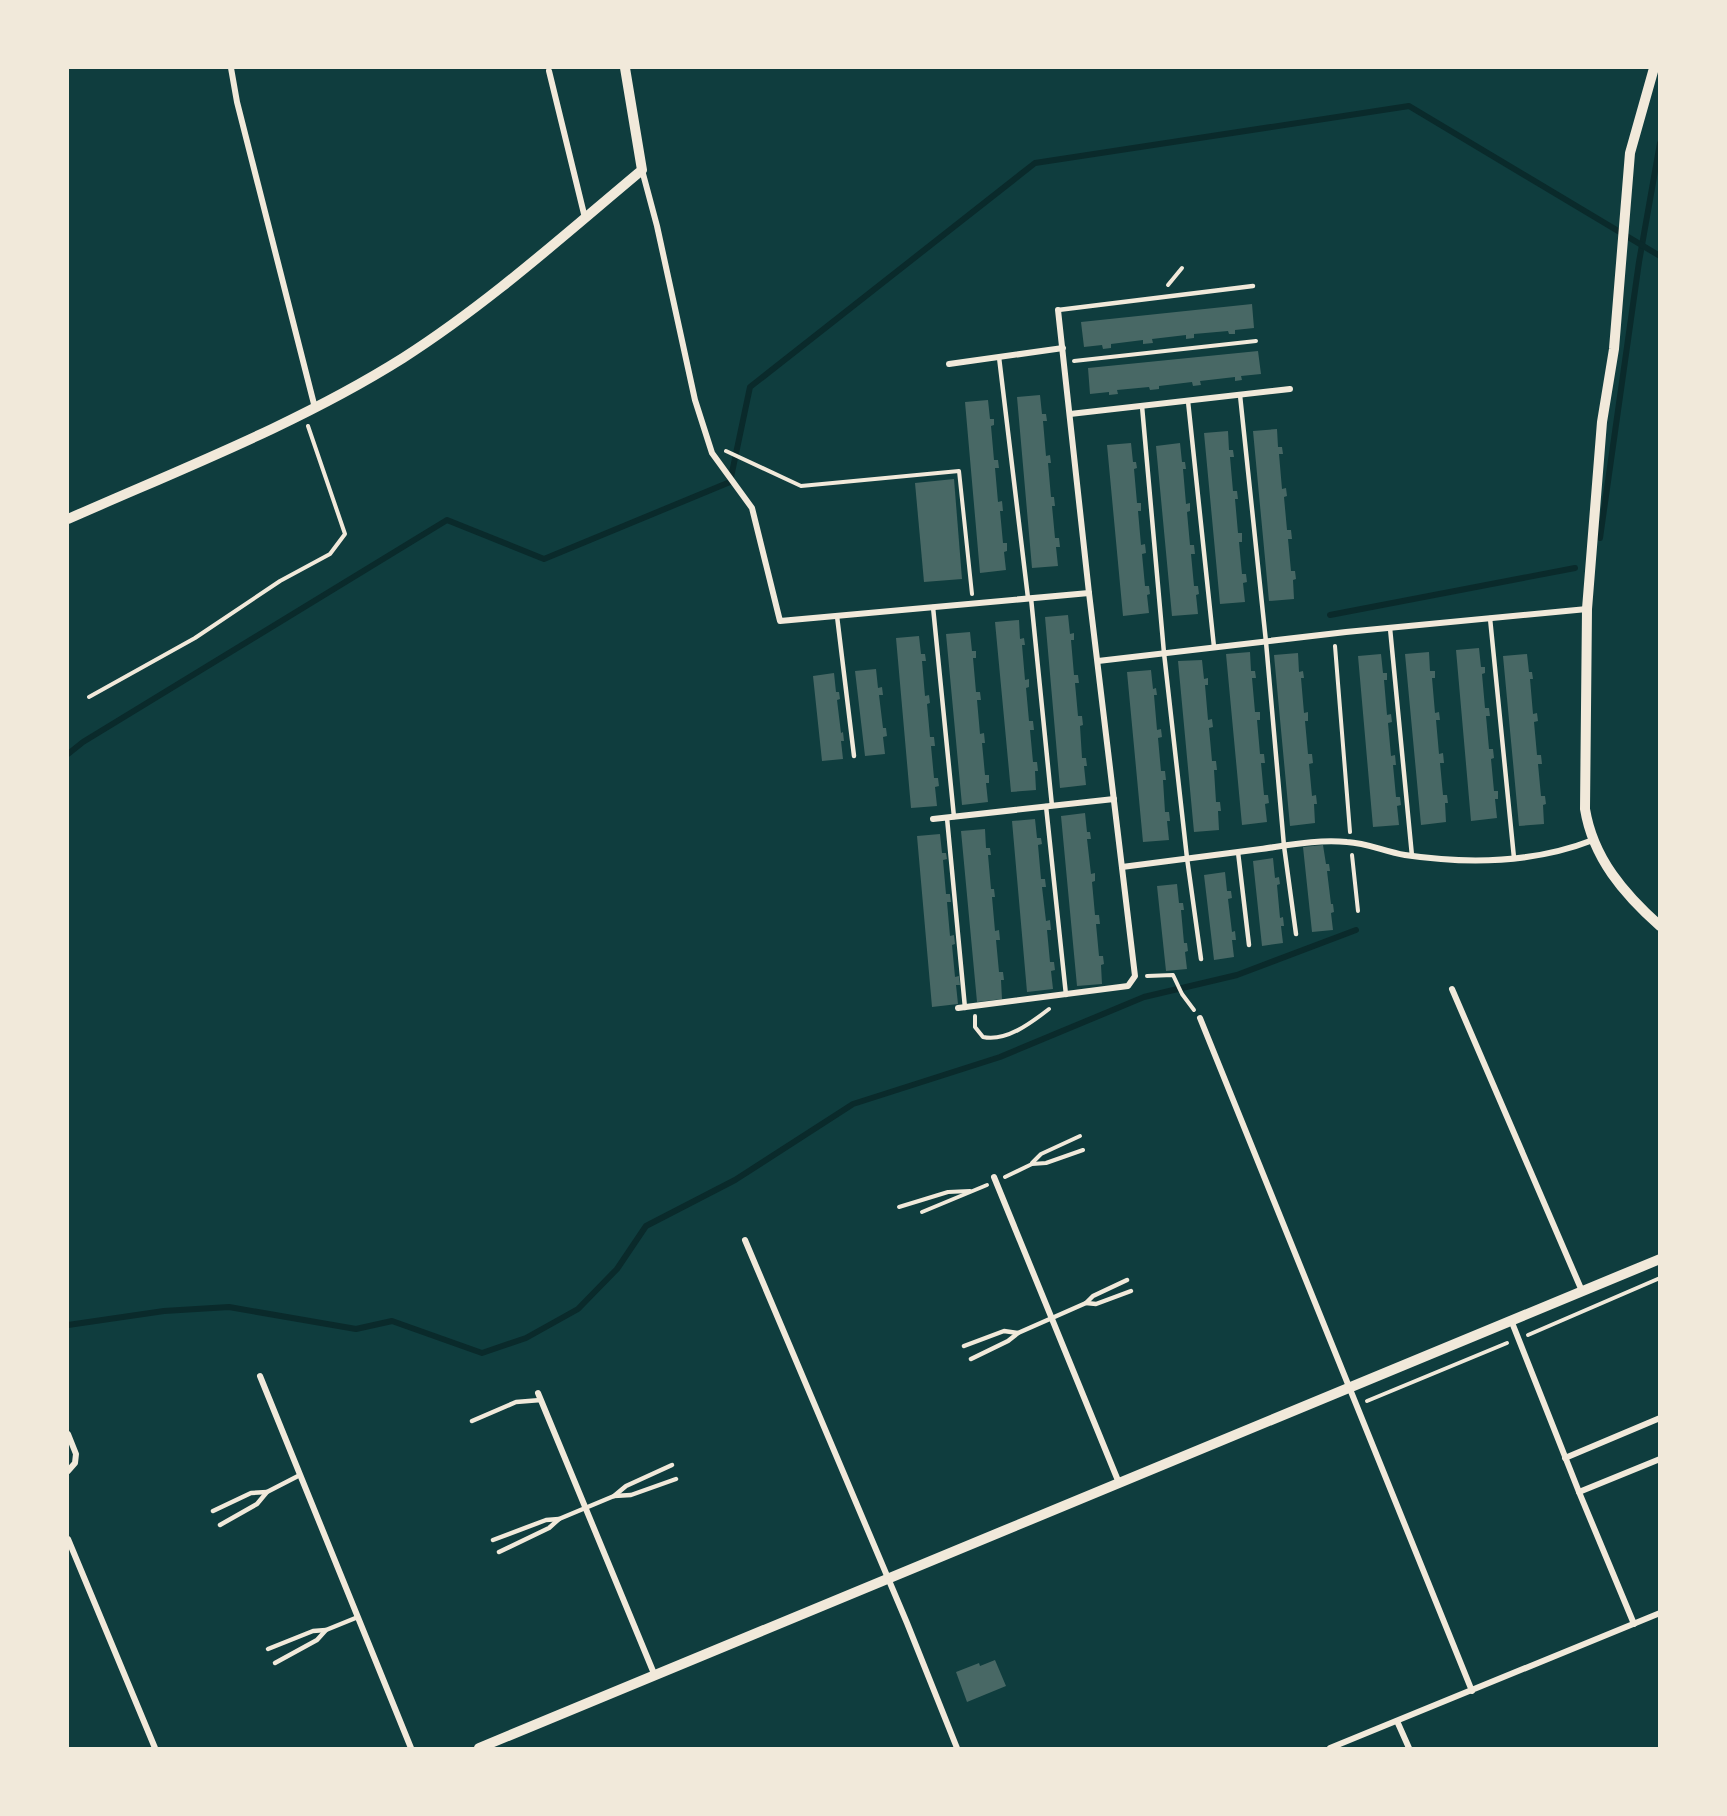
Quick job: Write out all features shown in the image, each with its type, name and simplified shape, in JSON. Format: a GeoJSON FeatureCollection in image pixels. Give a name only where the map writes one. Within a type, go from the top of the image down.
{"type":"FeatureCollection","features":[{"type":"Feature","properties":{"kind":"street"},"geometry":{"type":"LineString","coordinates":[[231,68],[237,102],[315,408]]}},
{"type":"Feature","properties":{"kind":"street"},"geometry":{"type":"LineString","coordinates":[[625,68],[642,170],[657,226],[695,400],[712,453],[752,508],[780,621],[1089,592]]}},
{"type":"Feature","properties":{"kind":"street"},"geometry":{"type":"LineString","coordinates":[[1654,68],[1630,153],[1614,338],[1602,422],[1587,609],[1585,809],[1588,828],[1612,875],[1624,891],[1659,926]]}},
{"type":"Feature","properties":{"kind":"street"},"geometry":{"type":"LineString","coordinates":[[549,71],[585,218]]}},
{"type":"Feature","properties":{"kind":"street"},"geometry":{"type":"LineString","coordinates":[[68,519],[304,414],[402,358],[444,331],[519,275],[642,170]]}},
{"type":"Feature","properties":{"kind":"street"},"geometry":{"type":"LineString","coordinates":[[961,1008],[1128,986],[1135,976],[1058,310]]}},
{"type":"Feature","properties":{"kind":"street"},"geometry":{"type":"LineString","coordinates":[[949,364],[1063,348]]}},
{"type":"Feature","properties":{"kind":"street"},"geometry":{"type":"LineString","coordinates":[[1070,414],[1290,389]]}},
{"type":"Feature","properties":{"kind":"street"},"geometry":{"type":"LineString","coordinates":[[1098,661],[1390,628],[1587,609]]}},
{"type":"Feature","properties":{"kind":"street"},"geometry":{"type":"LineString","coordinates":[[933,819],[1114,799]]}},
{"type":"Feature","properties":{"kind":"street"},"geometry":{"type":"LineString","coordinates":[[1122,867],[1284,846],[1351,842],[1412,856],[1456,860],[1514,858],[1568,849],[1593,840]]}},
{"type":"Feature","properties":{"kind":"street"},"geometry":{"type":"LineString","coordinates":[[1452,989],[1582,1291]]}},
{"type":"Feature","properties":{"kind":"street"},"geometry":{"type":"LineString","coordinates":[[1200,1018],[1472,1690]]}},
{"type":"Feature","properties":{"kind":"street"},"geometry":{"type":"LineString","coordinates":[[995,1179],[1119,1483]]}},
{"type":"Feature","properties":{"kind":"street"},"geometry":{"type":"LineString","coordinates":[[745,1240],[957,1749]]}},
{"type":"Feature","properties":{"kind":"street"},"geometry":{"type":"LineString","coordinates":[[479,1749],[1659,1258]]}},
{"type":"Feature","properties":{"kind":"street"},"geometry":{"type":"LineString","coordinates":[[1511,1320],[1565,1458],[1634,1623]]}},
{"type":"Feature","properties":{"kind":"street"},"geometry":{"type":"LineString","coordinates":[[260,1376],[411,1749]]}},
{"type":"Feature","properties":{"kind":"street"},"geometry":{"type":"LineString","coordinates":[[539,1397],[655,1676]]}},
{"type":"Feature","properties":{"kind":"street"},"geometry":{"type":"LineString","coordinates":[[1565,1458],[1659,1418]]}},
{"type":"Feature","properties":{"kind":"street"},"geometry":{"type":"LineString","coordinates":[[68,1434],[76,1454],[75,1463],[68,1471]]}},
{"type":"Feature","properties":{"kind":"street"},"geometry":{"type":"LineString","coordinates":[[1579,1492],[1659,1459]]}},
{"type":"Feature","properties":{"kind":"street"},"geometry":{"type":"LineString","coordinates":[[68,1539],[155,1749]]}},
{"type":"Feature","properties":{"kind":"street"},"geometry":{"type":"LineString","coordinates":[[1330,1749],[1659,1613]]}},
{"type":"Feature","properties":{"kind":"street"},"geometry":{"type":"LineString","coordinates":[[1397,1721],[1409,1749]]}},
{"type":"Feature","properties":{"kind":"lane"},"geometry":{"type":"LineString","coordinates":[[1058,310],[1253,286]]}},
{"type":"Feature","properties":{"kind":"lane"},"geometry":{"type":"LineString","coordinates":[[999,357],[1029,598],[1068,995]]}},
{"type":"Feature","properties":{"kind":"lane"},"geometry":{"type":"LineString","coordinates":[[1240,395],[1266,642],[1284,846],[1296,934]]}},
{"type":"Feature","properties":{"kind":"lane"},"geometry":{"type":"LineString","coordinates":[[1188,401],[1214,647]]}},
{"type":"Feature","properties":{"kind":"lane"},"geometry":{"type":"LineString","coordinates":[[1142,406],[1164,653],[1201,959]]}},
{"type":"Feature","properties":{"kind":"lane"},"geometry":{"type":"LineString","coordinates":[[933,607],[950,818],[961,1008]]}},
{"type":"Feature","properties":{"kind":"lane"},"geometry":{"type":"LineString","coordinates":[[837,616],[854,756]]}},
{"type":"Feature","properties":{"kind":"lane"},"geometry":{"type":"LineString","coordinates":[[1490,618],[1514,858]]}},
{"type":"Feature","properties":{"kind":"lane"},"geometry":{"type":"LineString","coordinates":[[1390,628],[1412,856]]}},
{"type":"Feature","properties":{"kind":"lane"},"geometry":{"type":"LineString","coordinates":[[1238,852],[1249,945]]}},
{"type":"Feature","properties":{"kind":"lane"},"geometry":{"type":"LineString","coordinates":[[971,1359],[1008,1341],[1018,1333],[1052,1320],[1086,1303],[1093,1296],[1126,1280]]}},
{"type":"Feature","properties":{"kind":"lane"},"geometry":{"type":"LineString","coordinates":[[1086,1303],[1096,1304],[1131,1291]]}},
{"type":"Feature","properties":{"kind":"lane"},"geometry":{"type":"LineString","coordinates":[[964,1346],[1004,1331],[1018,1333]]}},
{"type":"Feature","properties":{"kind":"lane"},"geometry":{"type":"LineString","coordinates":[[472,1421],[516,1402],[539,1397]]}},
{"type":"Feature","properties":{"kind":"lane"},"geometry":{"type":"LineString","coordinates":[[493,1540],[546,1520],[559,1519],[586,1509],[614,1496],[627,1486],[672,1465]]}},
{"type":"Feature","properties":{"kind":"lane"},"geometry":{"type":"LineString","coordinates":[[220,1525],[257,1504],[267,1492],[300,1475]]}},
{"type":"Feature","properties":{"kind":"lane"},"geometry":{"type":"LineString","coordinates":[[614,1496],[631,1495],[676,1479]]}},
{"type":"Feature","properties":{"kind":"lane"},"geometry":{"type":"LineString","coordinates":[[213,1511],[251,1493],[267,1492]]}},
{"type":"Feature","properties":{"kind":"lane"},"geometry":{"type":"LineString","coordinates":[[499,1552],[549,1528],[559,1519]]}},
{"type":"Feature","properties":{"kind":"lane"},"geometry":{"type":"LineString","coordinates":[[268,1649],[313,1631],[326,1630],[358,1617]]}},
{"type":"Feature","properties":{"kind":"lane"},"geometry":{"type":"LineString","coordinates":[[275,1663],[316,1640],[326,1630]]}},
{"type":"Feature","properties":{"kind":"path"},"geometry":{"type":"LineString","coordinates":[[1065,362],[1256,340]]}},
{"type":"Feature","properties":{"kind":"path"},"geometry":{"type":"LineString","coordinates":[[89,696],[195,638],[280,581],[330,554],[345,534],[304,414]]}},
{"type":"Feature","properties":{"kind":"path"},"geometry":{"type":"LineString","coordinates":[[709,444],[801,486],[958,471],[974,603]]}},
{"type":"Feature","properties":{"kind":"path"},"geometry":{"type":"LineString","coordinates":[[1334,634],[1358,911]]}},
{"type":"Feature","properties":{"kind":"path"},"geometry":{"type":"LineString","coordinates":[[1135,976],[1173,975],[1182,994],[1200,1018]]}},
{"type":"Feature","properties":{"kind":"path"},"geometry":{"type":"LineString","coordinates":[[986,1005],[975,1016],[974,1021],[975,1027],[983,1037],[989,1038],[1018,1030],[1068,995]]}},
{"type":"Feature","properties":{"kind":"path"},"geometry":{"type":"LineString","coordinates":[[1032,1164],[1041,1154],[1080,1136]]}},
{"type":"Feature","properties":{"kind":"path"},"geometry":{"type":"LineString","coordinates":[[922,1212],[1032,1164],[1046,1163],[1083,1150]]}},
{"type":"Feature","properties":{"kind":"path"},"geometry":{"type":"LineString","coordinates":[[899,1207],[948,1192],[973,1191]]}},
{"type":"Feature","properties":{"kind":"building"},"geometry":{"type":"Polygon","coordinates":[[[1252,304],[1254,328],[1235,330],[1235,334],[1229,334],[1228,331],[1194,334],[1194,338],[1186,339],[1186,335],[1152,339],[1153,343],[1143,344],[1143,340],[1111,344],[1111,348],[1103,349],[1102,345],[1084,347],[1081,322],[1252,304]]]}},
{"type":"Feature","properties":{"kind":"building"},"geometry":{"type":"Polygon","coordinates":[[[1258,351],[1261,374],[1241,376],[1242,380],[1235,381],[1235,377],[1200,381],[1201,385],[1193,386],[1192,382],[1159,386],[1159,389],[1150,390],[1149,387],[1117,390],[1118,394],[1109,395],[1109,392],[1090,394],[1088,368],[1258,351]]]}},
{"type":"Feature","properties":{"kind":"building"},"geometry":{"type":"Polygon","coordinates":[[[1040,395],[1042,414],[1046,414],[1047,421],[1043,421],[1046,456],[1050,455],[1051,463],[1048,463],[1051,497],[1054,497],[1055,506],[1052,506],[1055,538],[1059,538],[1060,547],[1056,547],[1058,566],[1032,568],[1017,397],[1040,395]]]}},
{"type":"Feature","properties":{"kind":"building"},"geometry":{"type":"Polygon","coordinates":[[[988,400],[990,419],[994,419],[994,425],[991,426],[994,460],[998,460],[999,468],[995,468],[998,502],[1002,501],[1003,511],[1000,511],[1003,543],[1007,543],[1007,551],[1004,552],[1006,570],[980,573],[965,402],[988,400]]]}},
{"type":"Feature","properties":{"kind":"building"},"geometry":{"type":"Polygon","coordinates":[[[1277,429],[1278,447],[1282,447],[1283,454],[1279,454],[1282,489],[1286,488],[1287,496],[1284,497],[1287,530],[1291,530],[1292,539],[1288,539],[1291,571],[1295,571],[1296,579],[1293,580],[1294,599],[1269,601],[1253,431],[1277,429]]]}},
{"type":"Feature","properties":{"kind":"building"},"geometry":{"type":"Polygon","coordinates":[[[1228,431],[1229,450],[1233,450],[1234,457],[1230,457],[1233,491],[1237,491],[1238,499],[1235,499],[1238,533],[1242,533],[1242,542],[1239,542],[1242,574],[1246,574],[1247,582],[1243,583],[1245,602],[1220,604],[1204,433],[1228,431]]]}},
{"type":"Feature","properties":{"kind":"building"},"geometry":{"type":"Polygon","coordinates":[[[1131,443],[1133,462],[1136,462],[1137,468],[1134,469],[1137,503],[1141,503],[1141,511],[1138,511],[1141,545],[1145,544],[1146,553],[1142,554],[1145,586],[1149,586],[1150,594],[1147,595],[1149,613],[1123,616],[1107,445],[1131,443]]]}},
{"type":"Feature","properties":{"kind":"building"},"geometry":{"type":"Polygon","coordinates":[[[1180,443],[1182,462],[1185,462],[1186,469],[1183,469],[1186,504],[1190,503],[1190,511],[1187,512],[1190,545],[1194,545],[1195,554],[1191,554],[1194,586],[1198,586],[1199,594],[1196,595],[1198,614],[1172,616],[1156,446],[1180,443]]]}},
{"type":"Feature","properties":{"kind":"building"},"geometry":{"type":"Polygon","coordinates":[[[954,479],[962,579],[924,582],[915,483],[954,479]]]}},
{"type":"Feature","properties":{"kind":"building"},"geometry":{"type":"Polygon","coordinates":[[[1068,615],[1070,634],[1074,633],[1074,640],[1071,640],[1074,675],[1078,675],[1079,683],[1075,683],[1078,716],[1082,716],[1083,725],[1080,726],[1082,758],[1086,758],[1087,766],[1084,766],[1086,785],[1060,788],[1045,617],[1068,615]]]}},
{"type":"Feature","properties":{"kind":"building"},"geometry":{"type":"Polygon","coordinates":[[[1019,620],[1020,639],[1024,638],[1025,645],[1022,645],[1025,680],[1029,679],[1029,687],[1026,688],[1029,721],[1033,721],[1034,730],[1030,730],[1033,762],[1037,762],[1038,771],[1035,771],[1036,790],[1011,792],[995,622],[1019,620]]]}},
{"type":"Feature","properties":{"kind":"building"},"geometry":{"type":"Polygon","coordinates":[[[970,632],[972,651],[976,651],[976,658],[973,658],[976,692],[980,692],[981,700],[977,700],[980,734],[984,733],[985,743],[982,743],[985,775],[989,775],[989,783],[986,783],[988,802],[962,805],[946,634],[970,632]]]}},
{"type":"Feature","properties":{"kind":"building"},"geometry":{"type":"Polygon","coordinates":[[[919,636],[921,654],[925,654],[926,661],[922,661],[925,696],[929,695],[930,703],[927,704],[930,737],[934,737],[935,746],[931,746],[934,778],[938,778],[939,786],[935,787],[937,806],[911,808],[896,638],[919,636]]]}},
{"type":"Feature","properties":{"kind":"building"},"geometry":{"type":"Polygon","coordinates":[[[1479,648],[1481,667],[1485,667],[1485,673],[1482,674],[1485,708],[1489,708],[1490,716],[1486,716],[1489,749],[1493,749],[1494,758],[1491,759],[1494,791],[1498,791],[1498,799],[1495,799],[1497,818],[1471,821],[1456,650],[1479,648]]]}},
{"type":"Feature","properties":{"kind":"building"},"geometry":{"type":"Polygon","coordinates":[[[1250,652],[1251,671],[1255,671],[1256,678],[1252,678],[1255,712],[1260,712],[1260,720],[1257,720],[1260,754],[1264,754],[1265,763],[1261,763],[1264,795],[1268,795],[1269,803],[1265,804],[1267,822],[1242,825],[1226,654],[1250,652]]]}},
{"type":"Feature","properties":{"kind":"building"},"geometry":{"type":"Polygon","coordinates":[[[1429,652],[1430,671],[1435,671],[1435,678],[1432,678],[1435,713],[1439,712],[1440,720],[1436,720],[1439,754],[1443,753],[1444,763],[1440,763],[1443,795],[1447,795],[1448,803],[1445,803],[1446,822],[1421,825],[1405,654],[1429,652]]]}},
{"type":"Feature","properties":{"kind":"building"},"geometry":{"type":"Polygon","coordinates":[[[1298,653],[1299,672],[1303,671],[1304,678],[1301,678],[1304,713],[1308,712],[1308,721],[1305,721],[1308,754],[1312,754],[1313,763],[1309,764],[1312,796],[1316,795],[1317,804],[1314,804],[1315,823],[1290,826],[1274,655],[1298,653]]]}},
{"type":"Feature","properties":{"kind":"building"},"geometry":{"type":"Polygon","coordinates":[[[1381,654],[1383,673],[1387,673],[1387,680],[1384,680],[1387,715],[1391,714],[1392,722],[1388,723],[1391,756],[1395,755],[1396,765],[1393,765],[1396,797],[1400,797],[1401,805],[1397,806],[1399,825],[1373,827],[1358,656],[1381,654]]]}},
{"type":"Feature","properties":{"kind":"building"},"geometry":{"type":"Polygon","coordinates":[[[1527,654],[1529,672],[1532,672],[1533,679],[1530,679],[1533,714],[1537,713],[1538,721],[1534,722],[1537,755],[1541,755],[1542,764],[1538,764],[1541,796],[1545,796],[1546,804],[1543,805],[1544,824],[1519,826],[1503,656],[1527,654]]]}},
{"type":"Feature","properties":{"kind":"building"},"geometry":{"type":"Polygon","coordinates":[[[1202,660],[1204,679],[1208,678],[1208,685],[1205,685],[1208,720],[1212,719],[1213,727],[1209,728],[1212,761],[1216,761],[1217,770],[1214,770],[1216,802],[1220,802],[1221,811],[1218,811],[1219,830],[1194,832],[1178,661],[1202,660]]]}},
{"type":"Feature","properties":{"kind":"building"},"geometry":{"type":"Polygon","coordinates":[[[876,669],[878,688],[882,687],[883,695],[879,695],[883,728],[886,728],[887,736],[883,737],[885,754],[865,756],[855,671],[876,669]]]}},
{"type":"Feature","properties":{"kind":"building"},"geometry":{"type":"Polygon","coordinates":[[[1151,670],[1153,689],[1156,688],[1157,695],[1154,695],[1157,730],[1161,729],[1162,737],[1158,738],[1161,771],[1165,771],[1166,780],[1163,780],[1165,812],[1169,812],[1170,821],[1167,821],[1169,840],[1143,842],[1127,672],[1151,670]]]}},
{"type":"Feature","properties":{"kind":"building"},"geometry":{"type":"Polygon","coordinates":[[[834,673],[836,692],[839,692],[840,699],[837,700],[844,741],[841,741],[843,759],[822,761],[813,676],[834,673]]]}},
{"type":"Feature","properties":{"kind":"building"},"geometry":{"type":"Polygon","coordinates":[[[1085,813],[1087,832],[1090,832],[1091,839],[1087,839],[1091,874],[1095,873],[1095,881],[1092,882],[1095,915],[1099,915],[1100,924],[1096,924],[1099,956],[1103,956],[1104,964],[1101,965],[1102,984],[1077,986],[1061,816],[1085,813]]]}},
{"type":"Feature","properties":{"kind":"building"},"geometry":{"type":"Polygon","coordinates":[[[1035,819],[1037,838],[1041,838],[1042,844],[1038,845],[1041,879],[1045,879],[1046,887],[1042,887],[1046,921],[1050,920],[1051,930],[1047,930],[1050,962],[1054,962],[1055,970],[1051,971],[1053,989],[1027,992],[1012,821],[1035,819]]]}},
{"type":"Feature","properties":{"kind":"building"},"geometry":{"type":"Polygon","coordinates":[[[985,829],[986,848],[990,848],[991,855],[988,855],[991,889],[994,889],[995,897],[992,897],[995,931],[999,930],[1000,940],[996,940],[999,972],[1003,972],[1004,980],[1001,980],[1002,999],[977,1002],[961,831],[985,829]]]}},
{"type":"Feature","properties":{"kind":"building"},"geometry":{"type":"Polygon","coordinates":[[[940,834],[942,853],[946,853],[947,859],[943,860],[946,894],[950,894],[951,902],[947,902],[950,936],[954,935],[955,944],[952,945],[955,977],[959,976],[960,985],[956,985],[958,1004],[932,1007],[917,836],[940,834]]]}},
{"type":"Feature","properties":{"kind":"building"},"geometry":{"type":"Polygon","coordinates":[[[1323,845],[1326,864],[1329,864],[1330,871],[1327,871],[1334,912],[1331,913],[1333,930],[1312,932],[1303,847],[1323,845]]]}},
{"type":"Feature","properties":{"kind":"building"},"geometry":{"type":"Polygon","coordinates":[[[1273,858],[1275,878],[1279,877],[1280,884],[1277,885],[1280,918],[1283,917],[1284,926],[1281,926],[1283,943],[1262,946],[1253,861],[1273,858]]]}},
{"type":"Feature","properties":{"kind":"building"},"geometry":{"type":"Polygon","coordinates":[[[1225,872],[1227,891],[1231,891],[1232,898],[1228,899],[1232,932],[1235,931],[1236,940],[1232,940],[1234,957],[1214,960],[1204,875],[1225,872]]]}},
{"type":"Feature","properties":{"kind":"building"},"geometry":{"type":"Polygon","coordinates":[[[1177,884],[1179,903],[1183,903],[1184,910],[1181,910],[1184,943],[1187,943],[1188,951],[1185,952],[1187,969],[1166,971],[1157,886],[1177,884]]]}},
{"type":"Feature","properties":{"kind":"building"},"geometry":{"type":"Polygon","coordinates":[[[995,1660],[1006,1686],[967,1702],[956,1672],[979,1663],[980,1666],[995,1660]]]}},
{"type":"Feature","properties":{"kind":"waterway"},"geometry":{"type":"LineString","coordinates":[[68,754],[83,742],[447,520],[544,559],[730,482],[750,387],[1035,163],[1409,106],[1660,256]]}},
{"type":"Feature","properties":{"kind":"waterway"},"geometry":{"type":"LineString","coordinates":[[1600,538],[1639,262],[1660,143]]}},
{"type":"Feature","properties":{"kind":"waterway"},"geometry":{"type":"LineString","coordinates":[[1330,615],[1575,568]]}},
{"type":"Feature","properties":{"kind":"waterway"},"geometry":{"type":"LineString","coordinates":[[68,1325],[164,1311],[229,1307],[356,1329],[392,1321],[482,1353],[526,1338],[578,1309],[617,1269],[646,1226],[735,1180],[853,1104],[1000,1057],[1144,997],[1237,975],[1356,930]]}}]}
